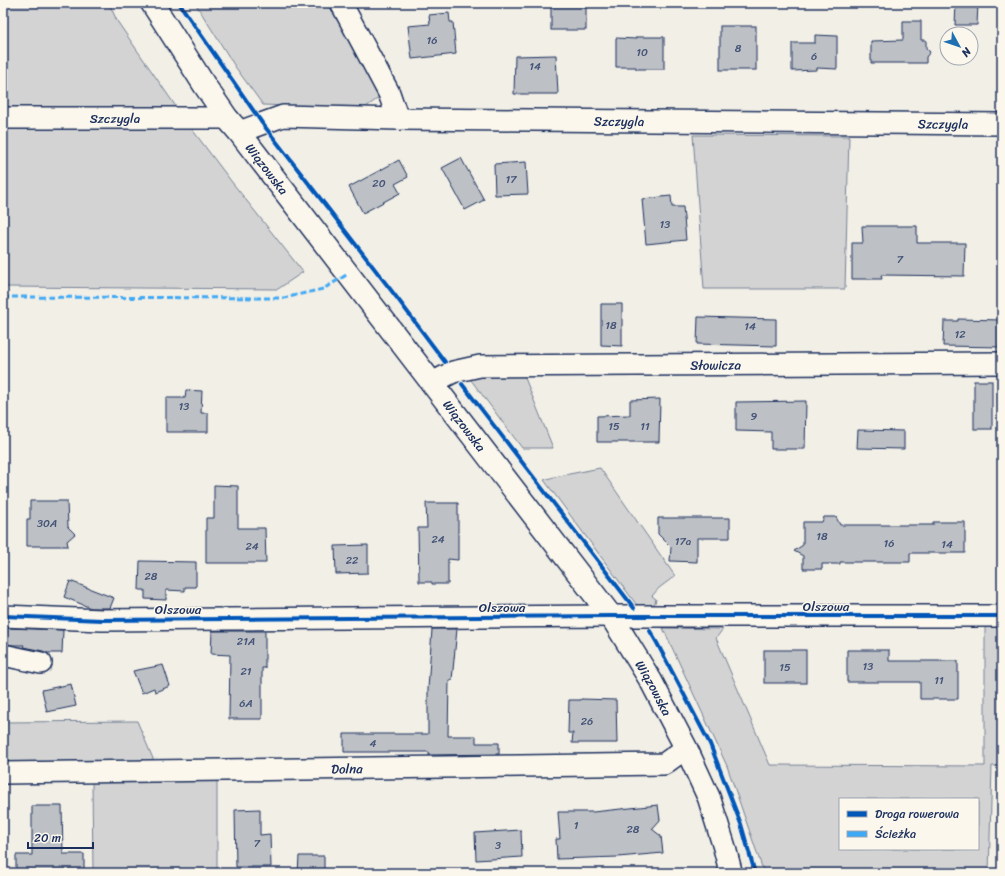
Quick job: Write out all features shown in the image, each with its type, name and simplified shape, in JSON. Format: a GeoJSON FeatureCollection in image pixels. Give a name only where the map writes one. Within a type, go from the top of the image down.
{"type":"FeatureCollection","features":[{"type":"Feature","properties":{"kind":"main road","name":"Wiązowska"},"geometry":{"type":"LineString","coordinates":[[152,3],[205,86],[233,125],[611,616],[651,681],[686,748],[709,798],[731,873]]}},
{"type":"Feature","properties":{"kind":"street"},"geometry":{"type":"LineString","coordinates":[[341,3],[390,93],[398,119]]}},
{"type":"Feature","properties":{"kind":"street","name":"Szczygla"},"geometry":{"type":"LineString","coordinates":[[3,118],[233,125],[283,116],[398,119],[1002,124]]}},
{"type":"Feature","properties":{"kind":"street","name":"Słowicza"},"geometry":{"type":"LineString","coordinates":[[432,383],[454,372],[480,366],[1002,363]]}},
{"type":"Feature","properties":{"kind":"street","name":"Olszowa"},"geometry":{"type":"LineString","coordinates":[[3,616],[102,620],[611,616],[1002,616]]}},
{"type":"Feature","properties":{"kind":"street"},"geometry":{"type":"LineString","coordinates":[[3,656],[41,663]]}},
{"type":"Feature","properties":{"kind":"street","name":"Dolna"},"geometry":{"type":"LineString","coordinates":[[3,773],[664,764],[686,748]]}},
{"type":"Feature","properties":{"kind":"shaded area"},"geometry":{"type":"Polygon","coordinates":[[[3,3],[109,3],[117,21],[179,111],[3,111],[3,3]]]}},
{"type":"Feature","properties":{"kind":"shaded area"},"geometry":{"type":"Polygon","coordinates":[[[195,3],[330,3],[380,97],[363,109],[263,105],[236,68],[195,3]]]}},
{"type":"Feature","properties":{"kind":"shaded area"},"geometry":{"type":"Polygon","coordinates":[[[3,128],[191,128],[303,272],[278,289],[3,287],[3,128]]]}},
{"type":"Feature","properties":{"kind":"shaded area"},"geometry":{"type":"Polygon","coordinates":[[[693,135],[849,136],[845,289],[704,289],[693,135]]]}},
{"type":"Feature","properties":{"kind":"shaded area"},"geometry":{"type":"Polygon","coordinates":[[[523,373],[553,448],[522,448],[468,376],[523,373]]]}},
{"type":"Feature","properties":{"kind":"shaded area"},"geometry":{"type":"Polygon","coordinates":[[[600,468],[675,576],[659,588],[652,596],[656,599],[655,603],[642,612],[544,480],[600,468]]]}},
{"type":"Feature","properties":{"kind":"shaded area"},"geometry":{"type":"Polygon","coordinates":[[[985,627],[1002,628],[1002,766],[992,766],[989,873],[764,873],[727,766],[663,628],[723,629],[716,638],[770,765],[985,766],[985,627]]]}},
{"type":"Feature","properties":{"kind":"shaded area"},"geometry":{"type":"Polygon","coordinates":[[[137,721],[154,761],[3,762],[3,722],[137,721]]]}},
{"type":"Feature","properties":{"kind":"shaded area"},"geometry":{"type":"Polygon","coordinates":[[[217,778],[217,873],[93,873],[92,782],[217,778]]]}},
{"type":"Feature","properties":{"kind":"building"},"geometry":{"type":"Polygon","coordinates":[[[551,3],[586,3],[586,30],[551,30],[551,3]]]}},
{"type":"Feature","properties":{"kind":"building"},"geometry":{"type":"Polygon","coordinates":[[[956,3],[978,3],[977,25],[955,25],[956,3]]]}},
{"type":"Feature","properties":{"kind":"building"},"geometry":{"type":"Polygon","coordinates":[[[449,13],[450,22],[453,22],[456,54],[412,59],[408,26],[430,24],[429,15],[449,13]]]}},
{"type":"Feature","properties":{"kind":"building"},"geometry":{"type":"Polygon","coordinates":[[[903,21],[921,21],[921,40],[926,40],[926,48],[930,52],[926,57],[926,63],[871,63],[871,41],[903,40],[903,21]]]}},
{"type":"Feature","properties":{"kind":"building"},"geometry":{"type":"Polygon","coordinates":[[[720,26],[756,26],[756,70],[720,70],[720,26]]]}},
{"type":"Feature","properties":{"kind":"building"},"geometry":{"type":"Polygon","coordinates":[[[815,35],[837,36],[837,69],[817,68],[817,70],[792,71],[792,43],[815,43],[815,35]]]}},
{"type":"Feature","properties":{"kind":"building"},"geometry":{"type":"Polygon","coordinates":[[[636,37],[664,37],[664,69],[616,67],[616,38],[636,39],[636,37]]]}},
{"type":"Feature","properties":{"kind":"building"},"geometry":{"type":"Polygon","coordinates":[[[556,55],[558,94],[514,94],[515,56],[556,55]]]}},
{"type":"Feature","properties":{"kind":"building"},"geometry":{"type":"Polygon","coordinates":[[[461,158],[484,200],[465,210],[442,168],[461,158]]]}},
{"type":"Feature","properties":{"kind":"building"},"geometry":{"type":"Polygon","coordinates":[[[399,160],[408,177],[395,184],[400,193],[363,213],[349,187],[399,160]]]}},
{"type":"Feature","properties":{"kind":"building"},"geometry":{"type":"Polygon","coordinates":[[[526,162],[528,194],[495,195],[494,164],[526,162]]]}},
{"type":"Feature","properties":{"kind":"building"},"geometry":{"type":"Polygon","coordinates":[[[671,196],[672,207],[683,207],[686,240],[646,244],[642,199],[671,196]]]}},
{"type":"Feature","properties":{"kind":"building"},"geometry":{"type":"Polygon","coordinates":[[[862,226],[917,226],[917,243],[965,243],[964,276],[881,275],[882,279],[852,279],[852,243],[863,243],[862,226]]]}},
{"type":"Feature","properties":{"kind":"building"},"geometry":{"type":"Polygon","coordinates":[[[601,304],[622,304],[622,346],[601,345],[601,304]]]}},
{"type":"Feature","properties":{"kind":"building"},"geometry":{"type":"Polygon","coordinates":[[[698,317],[776,319],[776,346],[697,344],[698,317]]]}},
{"type":"Feature","properties":{"kind":"building"},"geometry":{"type":"Polygon","coordinates":[[[958,319],[1002,320],[1002,347],[943,346],[944,321],[958,321],[958,319]]]}},
{"type":"Feature","properties":{"kind":"building"},"geometry":{"type":"Polygon","coordinates":[[[974,381],[992,381],[992,429],[974,429],[974,381]]]}},
{"type":"Feature","properties":{"kind":"building"},"geometry":{"type":"Polygon","coordinates":[[[186,390],[202,391],[201,413],[208,413],[208,432],[166,432],[166,398],[185,398],[186,390]]]}},
{"type":"Feature","properties":{"kind":"building"},"geometry":{"type":"Polygon","coordinates":[[[660,399],[659,442],[597,442],[597,416],[630,415],[630,400],[660,399]]]}},
{"type":"Feature","properties":{"kind":"building"},"geometry":{"type":"Polygon","coordinates":[[[806,401],[805,449],[771,449],[771,432],[736,431],[736,402],[806,401]]]}},
{"type":"Feature","properties":{"kind":"building"},"geometry":{"type":"Polygon","coordinates":[[[858,430],[904,431],[904,449],[857,448],[858,430]]]}},
{"type":"Feature","properties":{"kind":"building"},"geometry":{"type":"Polygon","coordinates":[[[214,485],[238,486],[238,528],[265,528],[266,563],[206,563],[206,518],[214,518],[214,485]]]}},
{"type":"Feature","properties":{"kind":"building"},"geometry":{"type":"Polygon","coordinates":[[[30,501],[67,501],[68,527],[75,534],[67,541],[68,546],[27,546],[27,519],[30,519],[30,501]]]}},
{"type":"Feature","properties":{"kind":"building"},"geometry":{"type":"Polygon","coordinates":[[[426,503],[458,503],[458,560],[448,559],[448,584],[419,582],[418,528],[427,528],[426,503]]]}},
{"type":"Feature","properties":{"kind":"building"},"geometry":{"type":"Polygon","coordinates":[[[824,517],[836,517],[840,525],[933,525],[933,522],[965,522],[965,553],[910,553],[910,562],[840,562],[840,564],[822,564],[822,569],[803,569],[803,556],[794,551],[803,545],[803,522],[822,522],[824,517]]]}},
{"type":"Feature","properties":{"kind":"building"},"geometry":{"type":"Polygon","coordinates":[[[658,518],[730,518],[730,538],[697,538],[697,562],[670,561],[671,547],[658,534],[658,518]]]}},
{"type":"Feature","properties":{"kind":"building"},"geometry":{"type":"Polygon","coordinates":[[[368,545],[368,573],[336,574],[335,546],[368,545]]]}},
{"type":"Feature","properties":{"kind":"building"},"geometry":{"type":"Polygon","coordinates":[[[140,561],[196,562],[196,587],[185,587],[185,591],[166,590],[166,600],[145,599],[145,590],[139,590],[140,561]]]}},
{"type":"Feature","properties":{"kind":"building"},"geometry":{"type":"Polygon","coordinates":[[[70,581],[114,598],[110,608],[91,608],[64,597],[70,581]]]}},
{"type":"Feature","properties":{"kind":"building"},"geometry":{"type":"Polygon","coordinates":[[[7,628],[63,630],[62,653],[47,653],[23,647],[24,645],[7,644],[7,628]]]}},
{"type":"Feature","properties":{"kind":"building"},"geometry":{"type":"Polygon","coordinates":[[[432,629],[457,629],[452,680],[449,680],[448,736],[476,736],[476,743],[499,743],[499,754],[429,755],[429,752],[344,752],[344,734],[428,734],[428,689],[432,629]]]}},
{"type":"Feature","properties":{"kind":"building"},"geometry":{"type":"Polygon","coordinates":[[[212,631],[265,631],[265,668],[262,668],[262,719],[229,719],[230,655],[211,654],[212,631]]]}},
{"type":"Feature","properties":{"kind":"building"},"geometry":{"type":"Polygon","coordinates":[[[764,650],[806,650],[806,683],[764,683],[764,650]]]}},
{"type":"Feature","properties":{"kind":"building"},"geometry":{"type":"Polygon","coordinates":[[[847,650],[889,650],[889,661],[958,661],[958,699],[920,699],[920,682],[847,682],[847,650]]]}},
{"type":"Feature","properties":{"kind":"building"},"geometry":{"type":"Polygon","coordinates":[[[163,665],[170,686],[155,692],[154,688],[142,693],[133,671],[163,665]]]}},
{"type":"Feature","properties":{"kind":"building"},"geometry":{"type":"Polygon","coordinates":[[[71,684],[76,706],[47,712],[42,690],[71,684]]]}},
{"type":"Feature","properties":{"kind":"building"},"geometry":{"type":"Polygon","coordinates":[[[569,700],[616,700],[617,743],[572,743],[573,733],[568,733],[569,700]]]}},
{"type":"Feature","properties":{"kind":"building"},"geometry":{"type":"Polygon","coordinates":[[[658,805],[660,820],[652,829],[661,836],[663,853],[618,857],[557,859],[556,839],[560,839],[558,812],[593,812],[658,805]]]}},
{"type":"Feature","properties":{"kind":"building"},"geometry":{"type":"Polygon","coordinates":[[[32,806],[62,806],[63,854],[84,854],[84,873],[16,873],[16,855],[32,855],[32,806]]]}},
{"type":"Feature","properties":{"kind":"building"},"geometry":{"type":"Polygon","coordinates":[[[260,809],[260,835],[270,834],[271,867],[236,867],[235,810],[260,809]]]}},
{"type":"Feature","properties":{"kind":"building"},"geometry":{"type":"Polygon","coordinates":[[[521,830],[522,857],[476,860],[475,833],[521,830]]]}},
{"type":"Feature","properties":{"kind":"building"},"geometry":{"type":"Polygon","coordinates":[[[299,856],[324,856],[324,873],[298,873],[299,856]]]}},
{"type":"Feature","properties":{"kind":"marked path"},"geometry":{"type":"LineString","coordinates":[[3,297],[284,298],[323,289],[348,274]]}},
{"type":"Feature","properties":{"kind":"cycle path"},"geometry":{"type":"LineString","coordinates":[[179,3],[262,123],[445,362]]}},
{"type":"Feature","properties":{"kind":"cycle path"},"geometry":{"type":"LineString","coordinates":[[462,384],[634,608]]}},
{"type":"Feature","properties":{"kind":"cycle path"},"geometry":{"type":"LineString","coordinates":[[3,616],[102,620],[611,616],[1002,616]]}},
{"type":"Feature","properties":{"kind":"cycle path"},"geometry":{"type":"LineString","coordinates":[[650,631],[710,744],[741,824],[755,873]]}}]}
